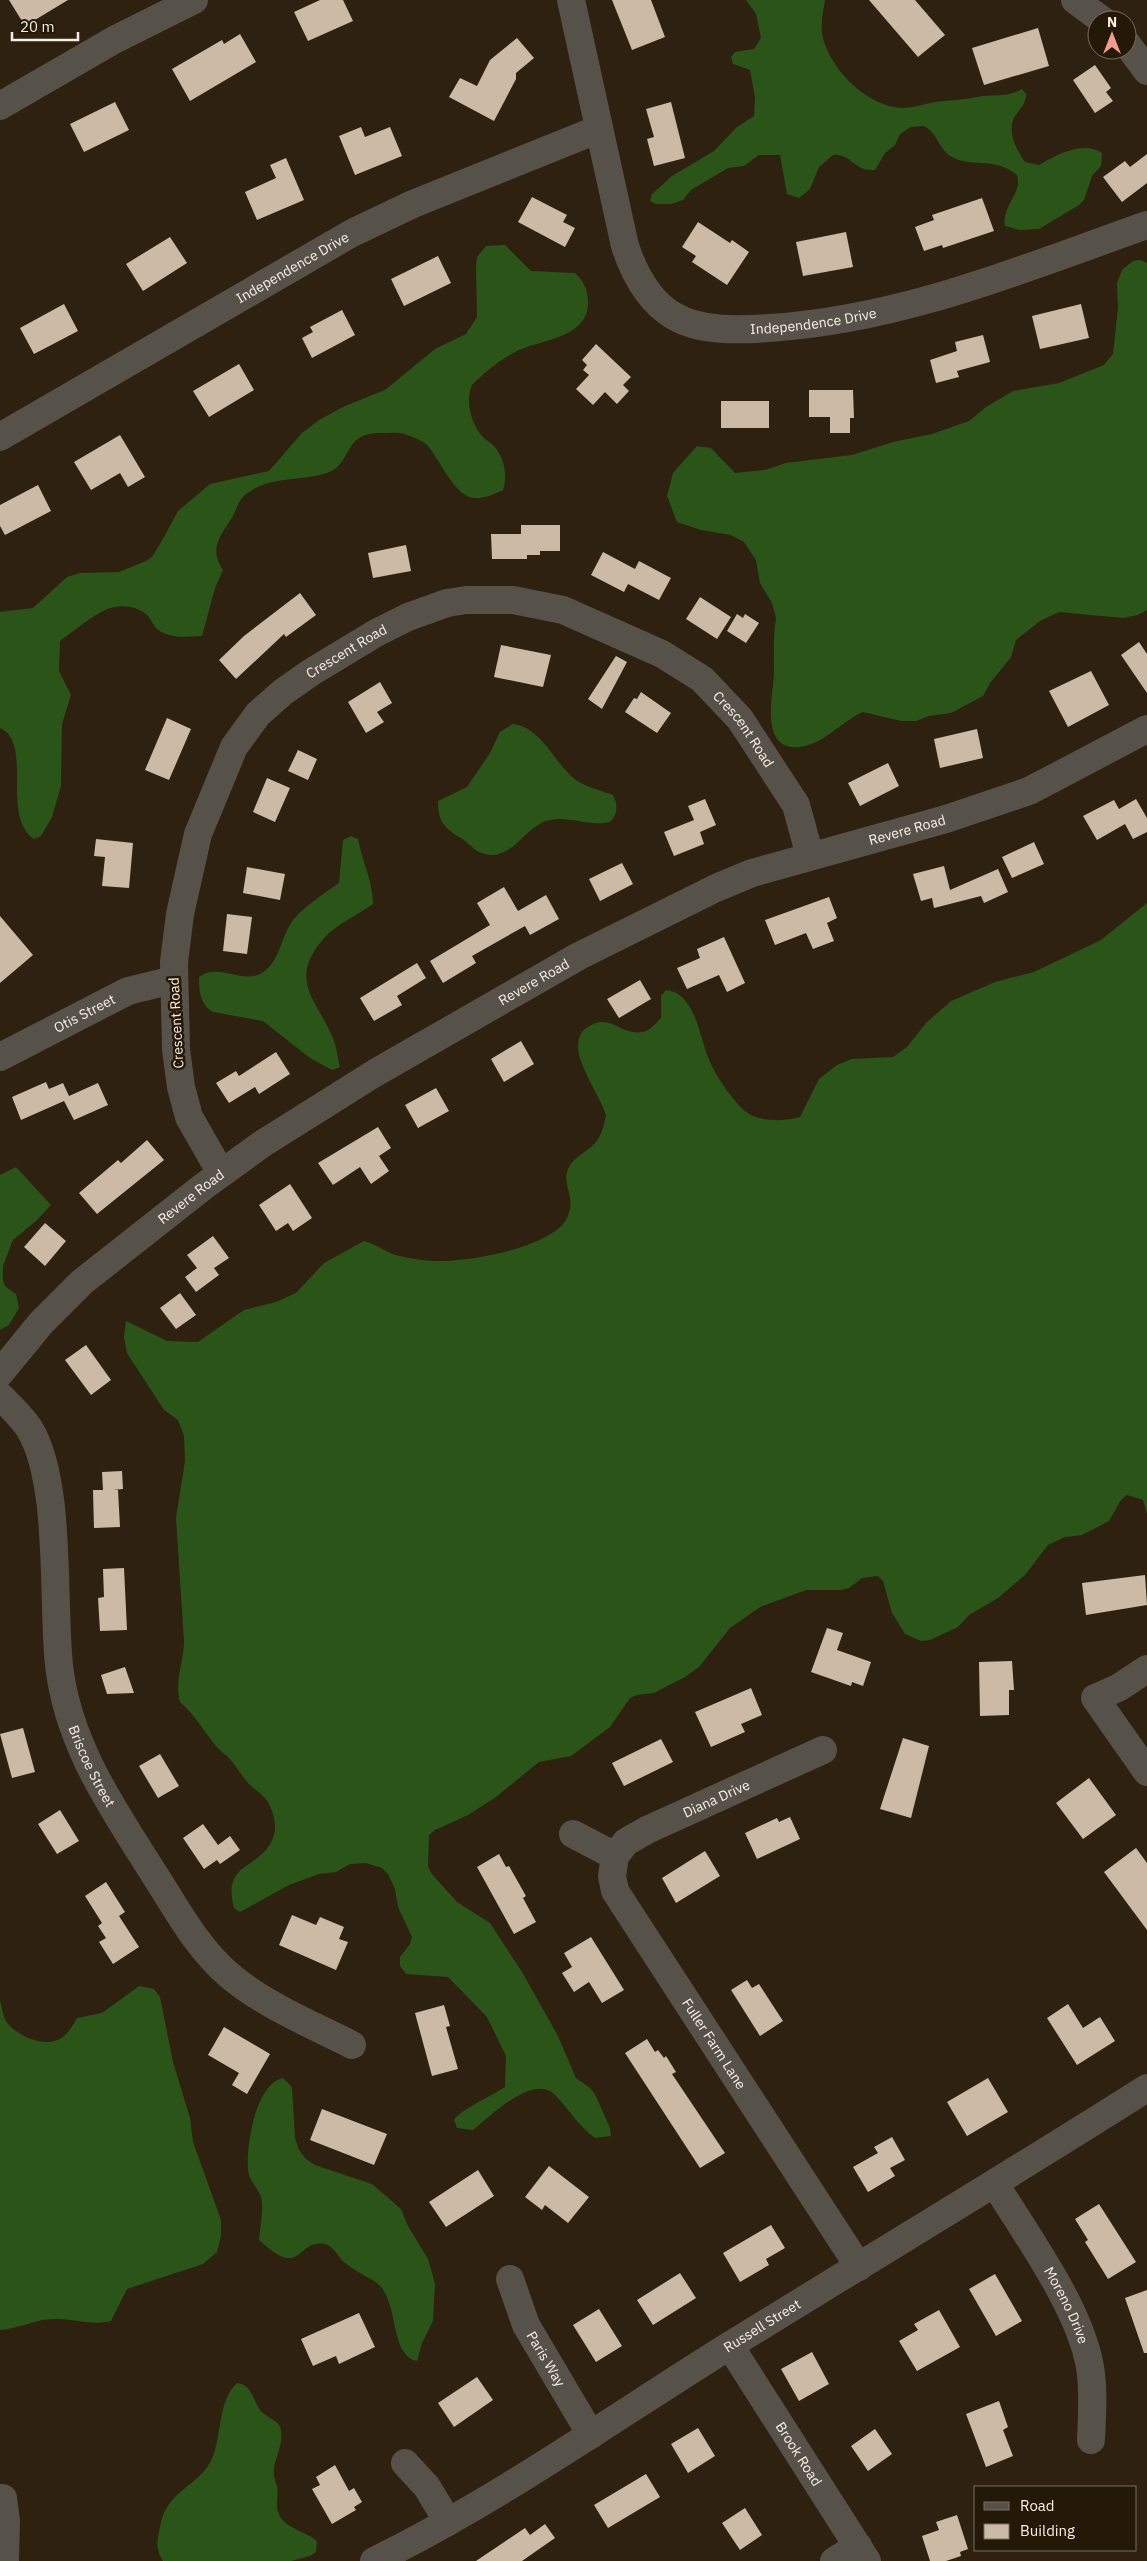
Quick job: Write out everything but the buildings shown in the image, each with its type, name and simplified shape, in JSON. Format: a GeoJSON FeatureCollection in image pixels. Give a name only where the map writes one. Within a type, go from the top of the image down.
{"type":"FeatureCollection","features":[{"type":"Feature","properties":{"kind":"street"},"geometry":{"type":"LineString","coordinates":[[0,106],[54,73],[194,0]]}},
{"type":"Feature","properties":{"kind":"street","name":"Independence Drive"},"geometry":{"type":"LineString","coordinates":[[571,0],[625,246],[633,269],[645,288],[668,311],[686,322],[701,326],[742,329],[778,328],[825,323],[880,313],[946,295],[1147,225]]}},
{"type":"Feature","properties":{"kind":"street"},"geometry":{"type":"LineString","coordinates":[[1075,0],[1088,10]]}},
{"type":"Feature","properties":{"kind":"street"},"geometry":{"type":"LineString","coordinates":[[1137,58],[1147,71]]}},
{"type":"Feature","properties":{"kind":"street","name":"Independence Drive"},"geometry":{"type":"LineString","coordinates":[[0,437],[352,233],[413,204],[599,129]]}},
{"type":"Feature","properties":{"kind":"street","name":"Crescent Road"},"geometry":{"type":"LineString","coordinates":[[222,1173],[194,1128],[185,1103],[177,1068],[173,980],[180,914],[198,834],[228,760],[242,735],[258,714],[283,692],[342,652],[408,617],[447,603],[466,600],[513,600],[563,610],[662,654],[702,679],[740,719],[791,797],[799,813],[810,856]]}},
{"type":"Feature","properties":{"kind":"street","name":"Revere Road"},"geometry":{"type":"LineString","coordinates":[[0,1373],[41,1323],[82,1282],[262,1144],[375,1073],[579,956],[734,880],[810,856],[946,818],[1029,791],[1147,729]]}},
{"type":"Feature","properties":{"kind":"street","name":"Otis Street"},"geometry":{"type":"LineString","coordinates":[[0,1058],[112,999],[137,988],[173,980]]}},
{"type":"Feature","properties":{"kind":"street","name":"Briscoe Street"},"geometry":{"type":"LineString","coordinates":[[0,1396],[29,1428],[43,1460],[50,1504],[60,1674],[72,1726],[91,1772],[191,1932],[216,1963],[235,1980],[262,1998],[352,2046]]}},
{"type":"Feature","properties":{"kind":"street"},"geometry":{"type":"LineString","coordinates":[[1147,1669],[1118,1688],[1095,1698],[1147,1772]]}},
{"type":"Feature","properties":{"kind":"street","name":"Diana Drive"},"geometry":{"type":"LineString","coordinates":[[615,1856],[626,1842],[647,1830],[823,1750]]}},
{"type":"Feature","properties":{"kind":"street"},"geometry":{"type":"LineString","coordinates":[[574,1834],[615,1856]]}},
{"type":"Feature","properties":{"kind":"street","name":"Fuller Farm Lane"},"geometry":{"type":"LineString","coordinates":[[615,1856],[612,1876],[615,1891],[859,2267]]}},
{"type":"Feature","properties":{"kind":"street","name":"Russell Street"},"geometry":{"type":"LineString","coordinates":[[374,2561],[448,2522],[591,2435],[730,2346],[995,2184],[1147,2088]]}},
{"type":"Feature","properties":{"kind":"street","name":"Moreno Drive"},"geometry":{"type":"LineString","coordinates":[[995,2184],[1069,2308],[1082,2336],[1092,2376],[1092,2440]]}},
{"type":"Feature","properties":{"kind":"street","name":"Paris Way"},"geometry":{"type":"LineString","coordinates":[[510,2279],[526,2325],[591,2435]]}},
{"type":"Feature","properties":{"kind":"street","name":"Brook Road"},"geometry":{"type":"LineString","coordinates":[[730,2346],[863,2554]]}},
{"type":"Feature","properties":{"kind":"street"},"geometry":{"type":"LineString","coordinates":[[405,2463],[427,2487],[448,2522]]}},
{"type":"Feature","properties":{"kind":"street"},"geometry":{"type":"LineString","coordinates":[[3,2498],[6,2521],[5,2561]]}},
{"type":"Feature","properties":{"kind":"street"},"geometry":{"type":"LineString","coordinates":[[834,2561],[863,2554]]}},
{"type":"Feature","properties":{"kind":"green space"},"geometry":{"type":"Polygon","coordinates":[[[746,0],[825,0],[822,33],[833,61],[860,91],[883,104],[899,108],[910,107],[983,96],[1005,95],[1022,89],[1026,94],[1026,98],[1012,123],[1012,135],[1016,147],[1025,162],[1039,165],[1061,153],[1078,148],[1095,149],[1102,153],[1101,166],[1092,176],[1084,200],[1039,229],[1020,230],[1005,226],[1006,212],[1017,188],[1017,175],[1000,166],[962,161],[954,158],[945,151],[932,132],[923,126],[911,127],[900,134],[895,145],[885,153],[875,170],[862,168],[844,157],[833,155],[819,167],[810,189],[799,198],[787,194],[780,155],[759,155],[744,166],[728,168],[691,190],[683,200],[671,204],[656,204],[650,201],[652,194],[672,176],[714,151],[737,127],[754,116],[755,97],[750,70],[733,64],[731,57],[735,52],[754,49],[761,38],[756,14],[746,0]]]}},
{"type":"Feature","properties":{"kind":"green space"},"geometry":{"type":"Polygon","coordinates":[[[505,245],[531,271],[575,273],[584,285],[588,300],[586,313],[581,323],[572,330],[562,336],[515,352],[492,367],[472,385],[469,398],[470,412],[478,431],[494,446],[500,456],[505,473],[503,490],[481,498],[467,496],[454,484],[432,451],[425,444],[405,434],[396,433],[371,434],[361,437],[354,442],[342,462],[327,473],[273,482],[253,489],[239,503],[218,542],[216,548],[217,555],[223,570],[215,588],[202,636],[179,637],[167,634],[157,629],[144,612],[122,606],[110,608],[99,613],[60,641],[59,671],[71,695],[62,724],[61,786],[52,817],[41,836],[34,839],[24,828],[19,814],[15,748],[10,736],[0,728],[0,612],[33,608],[67,577],[80,573],[119,572],[146,561],[152,557],[178,511],[210,484],[269,471],[302,433],[319,420],[345,406],[385,390],[435,349],[466,334],[477,317],[477,257],[486,246],[505,245]]]}},
{"type":"Feature","properties":{"kind":"green space"},"geometry":{"type":"Polygon","coordinates":[[[1140,260],[1147,263],[1147,610],[1138,615],[1123,618],[1059,612],[1040,621],[1016,640],[1011,657],[990,683],[983,696],[951,713],[929,716],[916,721],[901,721],[863,712],[816,742],[799,747],[786,746],[778,740],[773,730],[771,719],[776,618],[772,603],[760,583],[756,560],[744,542],[731,535],[701,530],[677,522],[667,496],[673,473],[697,446],[711,448],[735,473],[765,470],[786,463],[852,455],[893,442],[932,434],[969,421],[986,407],[1013,391],[1059,383],[1104,365],[1113,354],[1118,307],[1117,283],[1122,270],[1133,261],[1140,260]]]}},
{"type":"Feature","properties":{"kind":"green space"},"geometry":{"type":"Polygon","coordinates":[[[513,724],[532,732],[540,739],[576,780],[589,787],[613,795],[616,809],[615,816],[610,822],[550,820],[532,829],[508,850],[499,854],[489,855],[477,851],[445,826],[440,818],[438,801],[467,787],[490,753],[500,732],[513,724]]]}},
{"type":"Feature","properties":{"kind":"green space"},"geometry":{"type":"Polygon","coordinates":[[[351,836],[358,839],[373,896],[373,904],[341,924],[325,937],[313,953],[307,967],[306,980],[309,992],[329,1029],[336,1047],[340,1067],[332,1070],[310,1058],[263,1021],[213,1012],[203,1001],[199,977],[215,972],[251,976],[267,969],[275,959],[287,930],[294,919],[312,902],[339,883],[343,840],[351,836]]]}},
{"type":"Feature","properties":{"kind":"green space"},"geometry":{"type":"Polygon","coordinates":[[[1147,903],[1147,1514],[1143,1500],[1127,1495],[1121,1500],[1109,1521],[1082,1535],[1065,1537],[1048,1545],[1025,1575],[998,1598],[969,1615],[958,1627],[930,1640],[921,1641],[905,1634],[892,1613],[883,1581],[878,1576],[862,1578],[849,1588],[841,1590],[806,1590],[760,1607],[730,1628],[699,1667],[685,1677],[654,1693],[637,1695],[630,1698],[610,1727],[571,1756],[539,1762],[496,1797],[468,1815],[435,1830],[429,1835],[428,1866],[431,1873],[457,1902],[490,1923],[522,1972],[558,2036],[576,2078],[595,2094],[610,2128],[611,2136],[595,2138],[584,2129],[555,2095],[546,2090],[535,2089],[512,2099],[473,2130],[457,2128],[454,2120],[457,2116],[505,2087],[506,2056],[487,2017],[448,1977],[406,1974],[400,1966],[400,1957],[410,1944],[412,1937],[398,1907],[395,1889],[388,1874],[382,1868],[366,1863],[350,1864],[336,1872],[319,1874],[289,1885],[240,1912],[234,1908],[233,1881],[238,1873],[261,1855],[269,1846],[275,1831],[274,1818],[266,1799],[249,1784],[230,1759],[218,1748],[180,1702],[178,1687],[184,1641],[176,1518],[185,1461],[184,1436],[178,1420],[164,1410],[127,1353],[124,1337],[126,1321],[167,1341],[198,1342],[244,1310],[276,1302],[296,1293],[324,1263],[364,1241],[399,1256],[422,1260],[450,1261],[487,1256],[526,1246],[557,1230],[566,1220],[569,1212],[570,1198],[566,1181],[568,1169],[573,1161],[597,1140],[606,1115],[580,1058],[578,1046],[580,1035],[585,1029],[602,1022],[627,1031],[643,1032],[648,1030],[661,1018],[661,996],[666,990],[676,993],[690,1007],[711,1064],[720,1081],[745,1111],[763,1119],[782,1120],[795,1118],[800,1117],[819,1079],[837,1065],[852,1059],[893,1057],[907,1047],[926,1023],[951,1001],[995,982],[1034,972],[1101,940],[1147,903]]]}},
{"type":"Feature","properties":{"kind":"green space"},"geometry":{"type":"Polygon","coordinates":[[[16,1167],[51,1205],[36,1221],[13,1240],[3,1266],[3,1280],[5,1286],[16,1294],[19,1308],[9,1325],[0,1330],[0,1175],[16,1167]]]}},
{"type":"Feature","properties":{"kind":"green space"},"geometry":{"type":"Polygon","coordinates":[[[139,1986],[154,1989],[160,1997],[173,2062],[190,2118],[193,2142],[221,2220],[221,2236],[217,2252],[203,2264],[127,2289],[111,2321],[97,2323],[47,2319],[0,2330],[0,2000],[5,2019],[12,2028],[30,2039],[51,2042],[63,2037],[77,2018],[102,2013],[139,1986]]]}},
{"type":"Feature","properties":{"kind":"green space"},"geometry":{"type":"Polygon","coordinates":[[[283,2078],[292,2087],[295,2138],[299,2150],[306,2159],[315,2165],[372,2184],[401,2209],[408,2226],[428,2259],[435,2284],[433,2321],[422,2343],[417,2361],[408,2357],[402,2349],[389,2302],[384,2292],[377,2283],[344,2262],[331,2247],[325,2244],[315,2244],[291,2258],[273,2252],[259,2240],[262,2202],[248,2170],[251,2132],[254,2118],[265,2092],[273,2083],[283,2078]]]}},
{"type":"Feature","properties":{"kind":"green space"},"geometry":{"type":"Polygon","coordinates":[[[237,2383],[248,2388],[260,2410],[276,2421],[280,2427],[281,2442],[274,2471],[278,2512],[281,2518],[290,2526],[317,2541],[316,2552],[310,2556],[291,2561],[163,2561],[157,2544],[164,2513],[176,2497],[200,2476],[209,2464],[216,2447],[226,2399],[237,2383]]]}}]}
